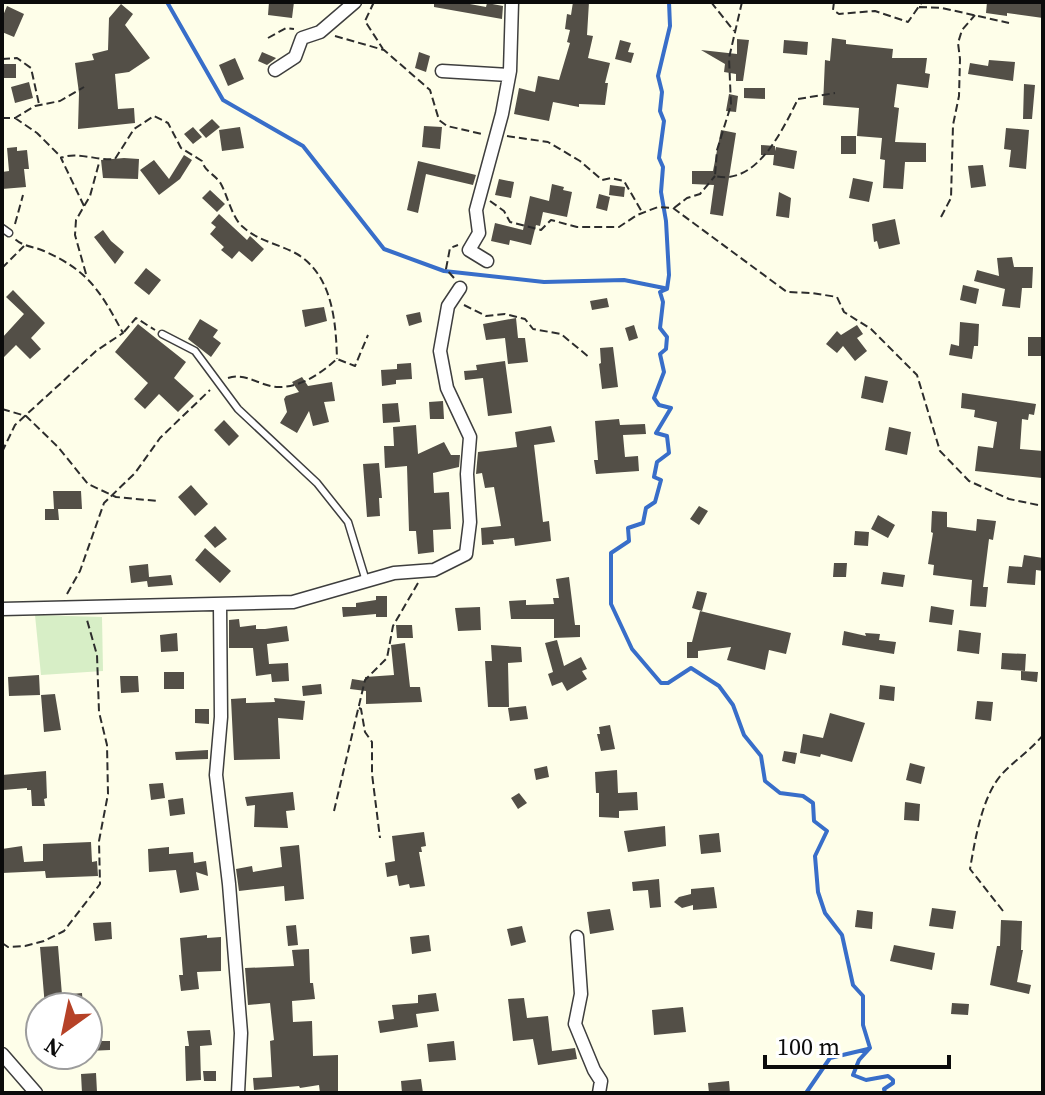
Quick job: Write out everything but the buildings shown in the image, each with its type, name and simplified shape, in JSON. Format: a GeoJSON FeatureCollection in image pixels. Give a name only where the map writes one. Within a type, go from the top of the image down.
{"type":"FeatureCollection","features":[{"type":"Feature","properties":{"kind":"street"},"geometry":{"type":"LineString","coordinates":[[275,70],[295,57],[302,38],[320,32],[355,2]]}},
{"type":"Feature","properties":{"kind":"street"},"geometry":{"type":"LineString","coordinates":[[487,261],[469,250],[479,233],[476,210],[509,75],[512,2]]}},
{"type":"Feature","properties":{"kind":"street"},"geometry":{"type":"LineString","coordinates":[[442,71],[509,75]]}},
{"type":"Feature","properties":{"kind":"street"},"geometry":{"type":"LineString","coordinates":[[2,609],[293,602],[394,573],[429,570],[466,554],[470,522],[467,474],[470,437],[447,388],[440,351],[448,306],[460,288]]}},
{"type":"Feature","properties":{"kind":"street"},"geometry":{"type":"LineString","coordinates":[[220,605],[221,717],[216,775],[229,884],[241,1033],[238,1093]]}},
{"type":"Feature","properties":{"kind":"street"},"geometry":{"type":"LineString","coordinates":[[577,937],[581,994],[575,1024],[601,1081],[599,1093]]}},
{"type":"Feature","properties":{"kind":"street"},"geometry":{"type":"LineString","coordinates":[[2,1054],[36,1093]]}},
{"type":"Feature","properties":{"kind":"lane"},"geometry":{"type":"LineString","coordinates":[[2,228],[9,233]]}},
{"type":"Feature","properties":{"kind":"lane"},"geometry":{"type":"LineString","coordinates":[[162,334],[195,351],[238,409],[317,483],[348,522],[366,581]]}},
{"type":"Feature","properties":{"kind":"path"},"geometry":{"type":"LineString","coordinates":[[374,2],[365,21],[384,50],[430,90],[439,120],[447,126],[495,136],[548,142],[580,161],[602,180],[611,178],[624,181],[642,213]]}},
{"type":"Feature","properties":{"kind":"path"},"geometry":{"type":"LineString","coordinates":[[711,2],[735,32]]}},
{"type":"Feature","properties":{"kind":"path"},"geometry":{"type":"LineString","coordinates":[[480,193],[504,211],[510,222],[541,230],[551,220],[577,227],[619,227],[642,213],[661,207],[673,208],[687,198],[700,194],[715,176],[717,150],[731,105],[729,58],[742,2]]}},
{"type":"Feature","properties":{"kind":"path"},"geometry":{"type":"LineString","coordinates":[[834,2],[833,10],[839,14],[875,11],[908,22],[922,2]]}},
{"type":"Feature","properties":{"kind":"path"},"geometry":{"type":"LineString","coordinates":[[918,7],[942,8],[1009,23]]}},
{"type":"Feature","properties":{"kind":"path"},"geometry":{"type":"LineString","coordinates":[[941,217],[951,198],[953,125],[959,96],[958,43],[962,30],[975,15]]}},
{"type":"Feature","properties":{"kind":"path"},"geometry":{"type":"LineString","coordinates":[[268,38],[286,28],[298,29]]}},
{"type":"Feature","properties":{"kind":"path"},"geometry":{"type":"LineString","coordinates":[[320,32],[384,50]]}},
{"type":"Feature","properties":{"kind":"path"},"geometry":{"type":"LineString","coordinates":[[2,59],[17,58],[31,68],[39,105]]}},
{"type":"Feature","properties":{"kind":"path"},"geometry":{"type":"LineString","coordinates":[[2,118],[15,118],[39,105],[60,101],[84,87]]}},
{"type":"Feature","properties":{"kind":"path"},"geometry":{"type":"LineString","coordinates":[[715,176],[727,179],[751,167],[773,146],[798,99],[835,93]]}},
{"type":"Feature","properties":{"kind":"path"},"geometry":{"type":"LineString","coordinates":[[61,158],[68,155],[99,161],[115,159],[134,129],[154,116],[168,123],[181,148],[202,161],[204,169],[219,181],[240,226],[269,244],[302,258],[323,281],[336,322],[337,359]]}},
{"type":"Feature","properties":{"kind":"path"},"geometry":{"type":"LineString","coordinates":[[15,118],[37,133],[61,158],[84,206]]}},
{"type":"Feature","properties":{"kind":"path"},"geometry":{"type":"LineString","coordinates":[[87,275],[75,235],[76,220],[90,196],[99,161]]}},
{"type":"Feature","properties":{"kind":"path"},"geometry":{"type":"LineString","coordinates":[[23,195],[16,223],[9,233],[24,245],[43,250],[87,275],[123,333]]}},
{"type":"Feature","properties":{"kind":"path"},"geometry":{"type":"LineString","coordinates":[[673,208],[787,292],[837,297],[844,312],[871,329],[917,375],[940,451],[969,481],[1009,499],[1043,506]]}},
{"type":"Feature","properties":{"kind":"path"},"geometry":{"type":"LineString","coordinates":[[469,250],[458,244],[450,248],[446,269],[459,283],[462,304],[486,316],[505,314],[525,319],[533,329],[561,334],[590,358]]}},
{"type":"Feature","properties":{"kind":"path"},"geometry":{"type":"LineString","coordinates":[[2,268],[24,245]]}},
{"type":"Feature","properties":{"kind":"path"},"geometry":{"type":"LineString","coordinates":[[2,452],[15,425],[96,351],[123,333],[136,318],[162,334]]}},
{"type":"Feature","properties":{"kind":"path"},"geometry":{"type":"LineString","coordinates":[[2,409],[26,416],[58,447],[88,484],[112,495],[158,501]]}},
{"type":"Feature","properties":{"kind":"path"},"geometry":{"type":"LineString","coordinates":[[58,608],[80,571],[93,529],[104,503],[112,495]]}},
{"type":"Feature","properties":{"kind":"path"},"geometry":{"type":"LineString","coordinates":[[334,811],[365,680],[387,658],[393,626],[413,589],[429,570]]}},
{"type":"Feature","properties":{"kind":"path"},"geometry":{"type":"LineString","coordinates":[[2,943],[8,947],[25,946],[64,931],[100,884],[99,841],[108,794],[107,745],[99,712],[97,655],[91,629],[81,608]]}},
{"type":"Feature","properties":{"kind":"path"},"geometry":{"type":"LineString","coordinates":[[358,707],[365,732],[372,742],[372,774],[380,838]]}},
{"type":"Feature","properties":{"kind":"path"},"geometry":{"type":"LineString","coordinates":[[1003,911],[970,869],[979,819],[1000,775],[1029,752],[1043,735]]}},
{"type":"Feature","properties":{"kind":"green space"},"geometry":{"type":"Polygon","coordinates":[[[35,615],[102,617],[103,671],[41,675],[35,615]]]}},
{"type":"Feature","properties":{"kind":"waterway"},"geometry":{"type":"LineString","coordinates":[[167,2],[223,100],[303,146],[384,249],[444,271],[544,282],[624,280],[664,288]]}},
{"type":"Feature","properties":{"kind":"waterway"},"geometry":{"type":"LineString","coordinates":[[669,2],[670,26],[658,76],[662,92],[660,111],[664,121],[659,158],[663,167],[661,192],[669,275],[667,289],[660,292],[663,302],[660,328],[667,337],[666,349],[660,354],[664,372],[654,398],[659,405],[671,408],[656,433],[667,436],[669,453],[657,462],[654,477],[661,480],[655,502],[646,508],[643,523],[628,528],[629,541],[611,553],[611,604],[632,649],[661,683],[668,683],[691,668],[719,686],[733,705],[744,735],[761,756],[765,781],[780,793],[803,796],[813,803],[814,821],[827,831],[815,856],[818,892],[825,913],[842,935],[853,985],[863,996],[863,1025],[870,1048],[859,1060],[853,1075],[866,1080],[888,1076],[893,1083],[884,1089],[885,1093]]}},
{"type":"Feature","properties":{"kind":"waterway"},"geometry":{"type":"LineString","coordinates":[[806,1093],[830,1058],[868,1049]]}}]}
